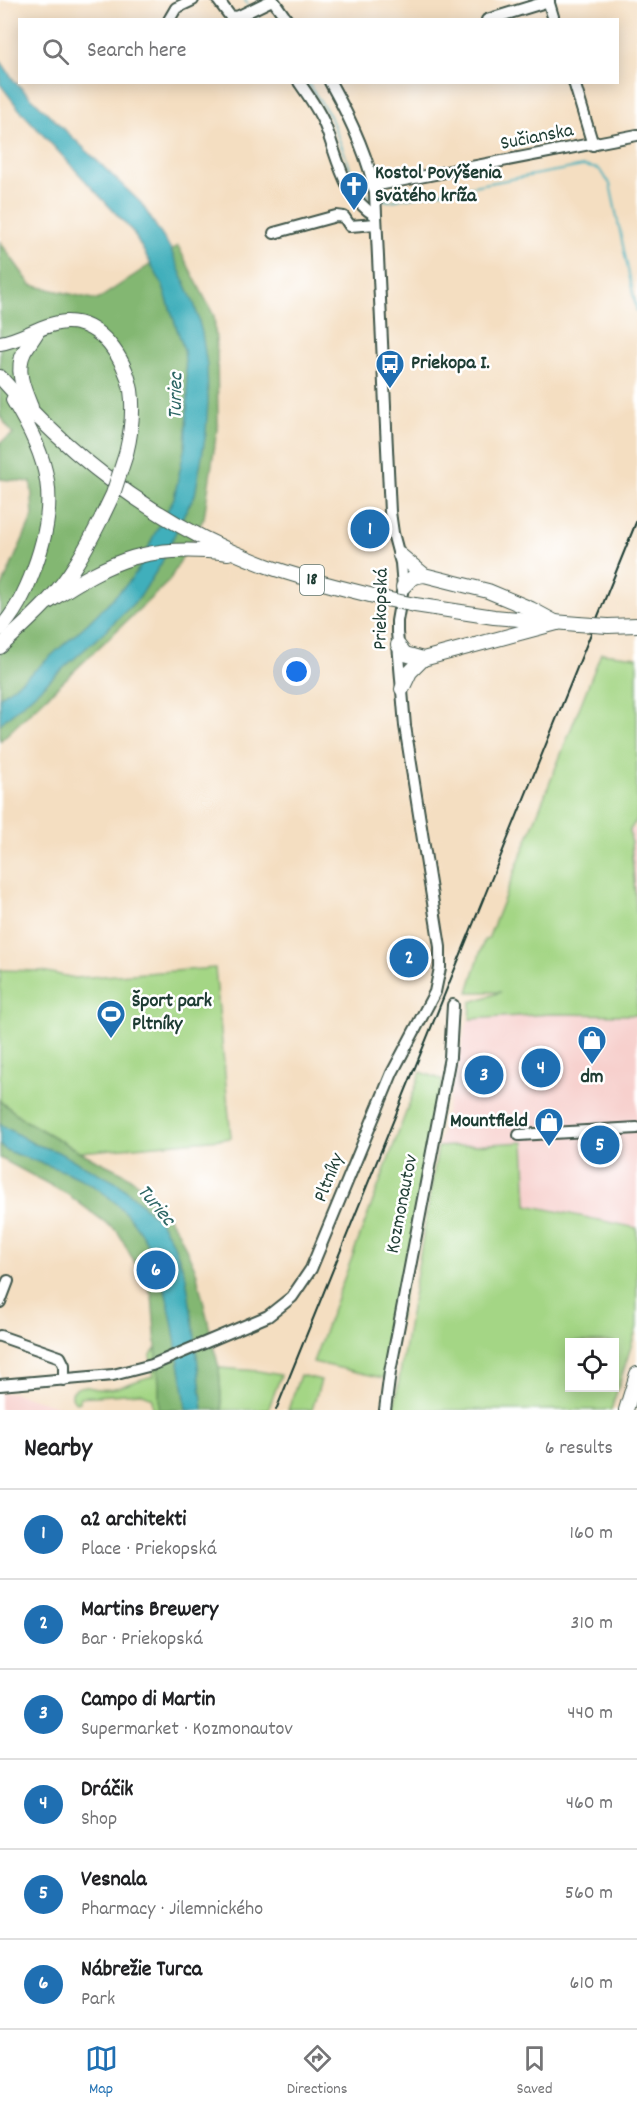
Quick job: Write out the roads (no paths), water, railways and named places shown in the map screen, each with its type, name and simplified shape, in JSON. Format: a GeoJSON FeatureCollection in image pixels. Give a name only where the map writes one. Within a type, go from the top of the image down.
{"type":"FeatureCollection","features":[{"type":"Feature","properties":{"kind":"main road"},"geometry":{"type":"LineString","coordinates":[[0,342],[11,341],[60,323],[81,324],[96,331],[113,348],[126,374],[130,389],[131,422],[126,454],[113,494],[80,559],[48,602]]}},
{"type":"Feature","properties":{"kind":"main road"},"geometry":{"type":"LineString","coordinates":[[32,412],[21,379],[20,363],[37,332]]}},
{"type":"Feature","properties":{"kind":"main road"},"geometry":{"type":"LineString","coordinates":[[0,377],[34,434],[40,450],[45,469],[49,508],[47,529],[31,576],[17,607],[0,629]]}},
{"type":"Feature","properties":{"kind":"main road","name":"18"},"geometry":{"type":"LineString","coordinates":[[0,377],[32,412],[92,467],[148,506],[191,531],[240,555],[290,574],[415,605],[469,614],[557,623],[637,625]]}},
{"type":"Feature","properties":{"kind":"main road"},"geometry":{"type":"LineString","coordinates":[[0,634],[41,595],[86,546]]}},
{"type":"Feature","properties":{"kind":"main road"},"geometry":{"type":"LineString","coordinates":[[0,647],[48,602],[87,576],[128,559],[151,552],[198,550],[240,555]]}},
{"type":"Feature","properties":{"kind":"main road"},"geometry":{"type":"LineString","coordinates":[[400,555],[424,575]]}},
{"type":"Feature","properties":{"kind":"main road"},"geometry":{"type":"LineString","coordinates":[[403,587],[413,577],[424,575],[488,591],[521,604],[557,623]]}},
{"type":"Feature","properties":{"kind":"main road"},"geometry":{"type":"LineString","coordinates":[[402,689],[410,672],[423,659],[557,623]]}},
{"type":"Feature","properties":{"kind":"main road"},"geometry":{"type":"LineString","coordinates":[[614,626],[637,632]]}},
{"type":"Feature","properties":{"kind":"main road"},"geometry":{"type":"LineString","coordinates":[[398,645],[405,654],[423,659]]}},
{"type":"Feature","properties":{"kind":"main road"},"geometry":{"type":"LineString","coordinates":[[626,1410],[637,1374]]}},
{"type":"Feature","properties":{"kind":"street"},"geometry":{"type":"LineString","coordinates":[[170,18],[176,8],[193,0]]}},
{"type":"Feature","properties":{"kind":"street"},"geometry":{"type":"LineString","coordinates":[[218,0],[230,16],[237,17],[250,16],[259,6],[272,0],[286,18]]}},
{"type":"Feature","properties":{"kind":"street"},"geometry":{"type":"LineString","coordinates":[[493,18],[548,1],[553,18]]}},
{"type":"Feature","properties":{"kind":"street"},"geometry":{"type":"LineString","coordinates":[[274,233],[336,216],[344,217],[350,226],[376,216],[358,201],[345,182],[324,123],[300,84]]}},
{"type":"Feature","properties":{"kind":"street","name":"Priekopská"},"geometry":{"type":"LineString","coordinates":[[331,84],[350,121],[374,190],[390,512],[393,533],[400,555],[403,587],[397,621],[398,645],[410,768],[440,947],[441,968],[435,992]]}},
{"type":"Feature","properties":{"kind":"street"},"geometry":{"type":"LineString","coordinates":[[575,84],[593,145]]}},
{"type":"Feature","properties":{"kind":"street","name":"Sučianska"},"geometry":{"type":"LineString","coordinates":[[374,190],[637,135]]}},
{"type":"Feature","properties":{"kind":"street","name":"Pltníky"},"geometry":{"type":"LineString","coordinates":[[64,1380],[124,1374],[166,1359],[257,1322],[275,1312],[292,1298],[306,1278],[322,1246],[392,1073],[435,992]]}},
{"type":"Feature","properties":{"kind":"street","name":"Kozmonautov"},"geometry":{"type":"LineString","coordinates":[[385,1410],[390,1372],[452,1046],[453,1005]]}},
{"type":"Feature","properties":{"kind":"street"},"geometry":{"type":"LineString","coordinates":[[519,1135],[637,1128]]}},
{"type":"Feature","properties":{"kind":"street"},"geometry":{"type":"LineString","coordinates":[[0,1302],[8,1281]]}},
{"type":"Feature","properties":{"kind":"street"},"geometry":{"type":"LineString","coordinates":[[0,1336],[60,1357],[64,1365],[64,1380],[0,1385]]}},
{"type":"Feature","properties":{"kind":"water"},"geometry":{"type":"Polygon","coordinates":[[[0,60],[15,82],[141,203],[170,248],[195,306],[202,333],[207,366],[208,402],[206,433],[195,495],[161,564],[140,597],[102,634],[0,724],[0,697],[34,671],[88,623],[128,583],[140,567],[174,498],[185,446],[188,394],[184,350],[162,284],[133,232],[19,109],[0,84],[0,60]]]}},
{"type":"Feature","properties":{"kind":"water"},"geometry":{"type":"Polygon","coordinates":[[[0,1124],[34,1144],[56,1151],[119,1184],[159,1220],[174,1245],[186,1277],[203,1410],[186,1410],[184,1388],[163,1282],[145,1241],[133,1222],[117,1205],[88,1182],[6,1150],[0,1145],[0,1124]]]}},
{"type":"Feature","properties":{"kind":"waterway"},"geometry":{"type":"LineString","coordinates":[[245,0],[250,8]]}},
{"type":"Feature","properties":{"kind":"waterway"},"geometry":{"type":"LineString","coordinates":[[254,12],[258,18]]}},
{"type":"Feature","properties":{"kind":"waterway"},"geometry":{"type":"LineString","coordinates":[[308,84],[330,116],[358,189],[371,197]]}},
{"type":"Feature","properties":{"kind":"waterway"},"geometry":{"type":"LineString","coordinates":[[380,199],[390,201],[583,166],[599,169],[610,184],[637,312]]}},
{"type":"Feature","properties":{"kind":"railway"},"geometry":{"type":"LineString","coordinates":[[276,1410],[637,520]]}},
{"type":"Feature","properties":{"kind":"place","name":"Kostol Povýšenia Svätého kríža"},"geometry":{"type":"Point","coordinates":[354,212]}},
{"type":"Feature","properties":{"kind":"place","name":"Priekopa I."},"geometry":{"type":"Point","coordinates":[390,390]}},
{"type":"Feature","properties":{"kind":"place","name":"a2 architekti"},"geometry":{"type":"Point","coordinates":[370,529]}},
{"type":"Feature","properties":{"kind":"place","name":"Martins Brewery"},"geometry":{"type":"Point","coordinates":[409,958]}},
{"type":"Feature","properties":{"kind":"place","name":"Šport park Pltníky"},"geometry":{"type":"Point","coordinates":[111,1040]}},
{"type":"Feature","properties":{"kind":"place","name":"dm"},"geometry":{"type":"Point","coordinates":[592,1066]}},
{"type":"Feature","properties":{"kind":"place","name":"Dráčik"},"geometry":{"type":"Point","coordinates":[541,1068]}},
{"type":"Feature","properties":{"kind":"place","name":"Campo di Martin"},"geometry":{"type":"Point","coordinates":[484,1075]}},
{"type":"Feature","properties":{"kind":"place","name":"Vesnala"},"geometry":{"type":"Point","coordinates":[600,1145]}},
{"type":"Feature","properties":{"kind":"place","name":"Mountfield"},"geometry":{"type":"Point","coordinates":[549,1148]}},
{"type":"Feature","properties":{"kind":"place","name":"Nábrežie Turca"},"geometry":{"type":"Point","coordinates":[156,1270]}},
{"type":"Feature","properties":{"kind":"water label","name":"Turiec"},"geometry":{"type":"Point","coordinates":[177,396]}},
{"type":"Feature","properties":{"kind":"water label","name":"Turiec"},"geometry":{"type":"Point","coordinates":[155,1206]}}]}
